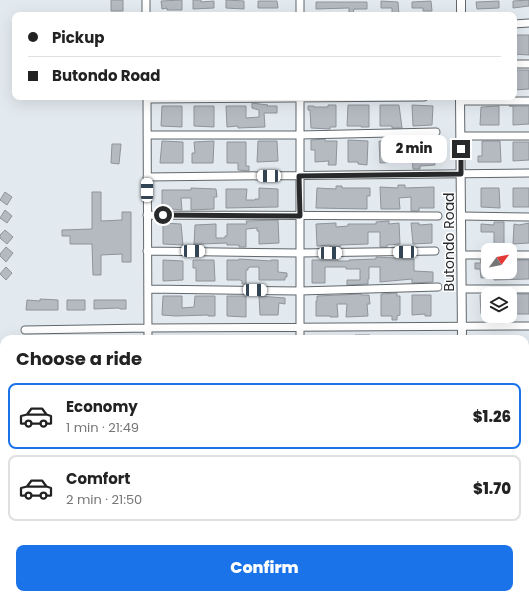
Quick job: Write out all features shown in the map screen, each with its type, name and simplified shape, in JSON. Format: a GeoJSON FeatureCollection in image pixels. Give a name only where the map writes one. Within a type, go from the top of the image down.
{"type":"FeatureCollection","features":[{"type":"Feature","properties":{"kind":"street"},"geometry":{"type":"LineString","coordinates":[[146,0],[146,12]]}},
{"type":"Feature","properties":{"kind":"street"},"geometry":{"type":"LineString","coordinates":[[300,0],[300,12]]}},
{"type":"Feature","properties":{"kind":"street"},"geometry":{"type":"LineString","coordinates":[[461,0],[461,12]]}},
{"type":"Feature","properties":{"kind":"street"},"geometry":{"type":"LineString","coordinates":[[517,24],[529,23]]}},
{"type":"Feature","properties":{"kind":"street"},"geometry":{"type":"LineString","coordinates":[[517,64],[529,64]]}},
{"type":"Feature","properties":{"kind":"street"},"geometry":{"type":"LineString","coordinates":[[147,100],[148,335]]}},
{"type":"Feature","properties":{"kind":"street"},"geometry":{"type":"LineString","coordinates":[[300,100],[300,335]]}},
{"type":"Feature","properties":{"kind":"street","name":"Butondo Road"},"geometry":{"type":"LineString","coordinates":[[460,100],[462,335]]}},
{"type":"Feature","properties":{"kind":"street"},"geometry":{"type":"LineString","coordinates":[[494,100],[529,101]]}},
{"type":"Feature","properties":{"kind":"street"},"geometry":{"type":"LineString","coordinates":[[147,135],[300,135],[436,132]]}},
{"type":"Feature","properties":{"kind":"street"},"geometry":{"type":"LineString","coordinates":[[461,136],[529,136]]}},
{"type":"Feature","properties":{"kind":"street"},"geometry":{"type":"LineString","coordinates":[[147,177],[529,173]]}},
{"type":"Feature","properties":{"kind":"street"},"geometry":{"type":"LineString","coordinates":[[147,215],[438,216]]}},
{"type":"Feature","properties":{"kind":"street"},"geometry":{"type":"LineString","coordinates":[[462,216],[529,217]]}},
{"type":"Feature","properties":{"kind":"street"},"geometry":{"type":"LineString","coordinates":[[147,251],[300,253],[435,251]]}},
{"type":"Feature","properties":{"kind":"street"},"geometry":{"type":"LineString","coordinates":[[462,255],[481,255]]}},
{"type":"Feature","properties":{"kind":"street"},"geometry":{"type":"LineString","coordinates":[[517,255],[529,255]]}},
{"type":"Feature","properties":{"kind":"street"},"geometry":{"type":"LineString","coordinates":[[148,289],[300,290],[438,287]]}},
{"type":"Feature","properties":{"kind":"street"},"geometry":{"type":"LineString","coordinates":[[462,289],[529,289]]}},
{"type":"Feature","properties":{"kind":"street"},"geometry":{"type":"LineString","coordinates":[[25,330],[529,326]]}},
{"type":"Feature","properties":{"kind":"building"},"geometry":{"type":"Polygon","coordinates":[[[111,0],[123,0],[123,11],[111,11],[111,0]]]}},
{"type":"Feature","properties":{"kind":"building"},"geometry":{"type":"Polygon","coordinates":[[[182,0],[182,10],[167,10],[167,8],[162,9],[161,1],[182,0]]]}},
{"type":"Feature","properties":{"kind":"building"},"geometry":{"type":"Polygon","coordinates":[[[193,0],[201,0],[201,2],[214,1],[214,8],[193,9],[193,0]]]}},
{"type":"Feature","properties":{"kind":"building"},"geometry":{"type":"Polygon","coordinates":[[[226,0],[244,1],[244,9],[226,8],[226,0]]]}},
{"type":"Feature","properties":{"kind":"building"},"geometry":{"type":"Polygon","coordinates":[[[529,0],[529,6],[513,8],[513,1],[529,0]]]}},
{"type":"Feature","properties":{"kind":"building"},"geometry":{"type":"Polygon","coordinates":[[[258,1],[277,1],[278,8],[258,8],[258,1]]]}},
{"type":"Feature","properties":{"kind":"building"},"geometry":{"type":"Polygon","coordinates":[[[381,1],[398,2],[399,12],[392,12],[392,8],[381,8],[381,1]]]}},
{"type":"Feature","properties":{"kind":"building"},"geometry":{"type":"Polygon","coordinates":[[[431,1],[432,11],[423,11],[423,8],[412,8],[412,2],[431,1]]]}},
{"type":"Feature","properties":{"kind":"building"},"geometry":{"type":"Polygon","coordinates":[[[499,1],[499,8],[477,9],[476,2],[499,1]]]}},
{"type":"Feature","properties":{"kind":"building"},"geometry":{"type":"Polygon","coordinates":[[[316,2],[367,2],[367,9],[354,9],[353,12],[349,12],[349,8],[316,9],[316,2]]]}},
{"type":"Feature","properties":{"kind":"building"},"geometry":{"type":"Polygon","coordinates":[[[517,35],[529,35],[529,55],[517,54],[517,35]]]}},
{"type":"Feature","properties":{"kind":"building"},"geometry":{"type":"Polygon","coordinates":[[[517,70],[529,70],[529,89],[517,90],[517,70]]]}},
{"type":"Feature","properties":{"kind":"building"},"geometry":{"type":"Polygon","coordinates":[[[252,103],[277,106],[277,113],[264,113],[265,127],[227,127],[226,106],[246,106],[246,118],[259,117],[259,110],[252,108],[252,103]]]}},
{"type":"Feature","properties":{"kind":"building"},"geometry":{"type":"Polygon","coordinates":[[[328,105],[336,105],[336,127],[330,127],[330,129],[311,128],[310,110],[308,110],[308,106],[328,107],[328,105]]]}},
{"type":"Feature","properties":{"kind":"building"},"geometry":{"type":"Polygon","coordinates":[[[348,105],[369,105],[369,127],[347,126],[348,105]]]}},
{"type":"Feature","properties":{"kind":"building"},"geometry":{"type":"Polygon","coordinates":[[[380,105],[399,105],[402,128],[380,126],[380,105]]]}},
{"type":"Feature","properties":{"kind":"building"},"geometry":{"type":"Polygon","coordinates":[[[412,105],[433,106],[432,125],[413,126],[412,105]]]}},
{"type":"Feature","properties":{"kind":"building"},"geometry":{"type":"Polygon","coordinates":[[[162,106],[182,106],[182,127],[161,126],[162,106]]]}},
{"type":"Feature","properties":{"kind":"building"},"geometry":{"type":"Polygon","coordinates":[[[194,106],[214,106],[214,127],[194,126],[194,106]]]}},
{"type":"Feature","properties":{"kind":"building"},"geometry":{"type":"Polygon","coordinates":[[[499,106],[499,125],[480,125],[481,107],[499,106]]]}},
{"type":"Feature","properties":{"kind":"building"},"geometry":{"type":"Polygon","coordinates":[[[513,106],[529,106],[529,124],[513,125],[513,106]]]}},
{"type":"Feature","properties":{"kind":"building"},"geometry":{"type":"Polygon","coordinates":[[[325,139],[325,141],[337,141],[336,165],[328,165],[329,161],[315,162],[315,150],[311,150],[311,140],[325,139]]]}},
{"type":"Feature","properties":{"kind":"building"},"geometry":{"type":"Polygon","coordinates":[[[432,139],[435,165],[420,166],[420,169],[413,169],[411,140],[432,139]]]}},
{"type":"Feature","properties":{"kind":"building"},"geometry":{"type":"Polygon","coordinates":[[[348,140],[368,141],[367,165],[358,164],[358,162],[348,162],[348,140]]]}},
{"type":"Feature","properties":{"kind":"building"},"geometry":{"type":"Polygon","coordinates":[[[162,141],[183,142],[183,163],[160,163],[162,141]]]}},
{"type":"Feature","properties":{"kind":"building"},"geometry":{"type":"Polygon","coordinates":[[[214,141],[213,163],[192,163],[192,153],[195,153],[194,142],[214,141]]]}},
{"type":"Feature","properties":{"kind":"building"},"geometry":{"type":"Polygon","coordinates":[[[258,141],[277,141],[278,161],[257,162],[258,141]]]}},
{"type":"Feature","properties":{"kind":"building"},"geometry":{"type":"Polygon","coordinates":[[[379,141],[400,141],[400,162],[380,163],[379,141]]]}},
{"type":"Feature","properties":{"kind":"building"},"geometry":{"type":"Polygon","coordinates":[[[482,141],[500,141],[501,162],[478,162],[478,156],[482,156],[482,141]]]}},
{"type":"Feature","properties":{"kind":"building"},"geometry":{"type":"Polygon","coordinates":[[[227,142],[246,142],[246,166],[249,166],[249,171],[238,170],[238,163],[227,163],[227,142]]]}},
{"type":"Feature","properties":{"kind":"building"},"geometry":{"type":"Polygon","coordinates":[[[513,142],[529,142],[529,160],[513,161],[513,142]]]}},
{"type":"Feature","properties":{"kind":"building"},"geometry":{"type":"Polygon","coordinates":[[[112,144],[121,144],[119,164],[111,163],[112,144]]]}},
{"type":"Feature","properties":{"kind":"building"},"geometry":{"type":"Polygon","coordinates":[[[398,185],[405,185],[405,188],[434,187],[434,208],[419,208],[419,211],[411,211],[411,197],[399,198],[400,209],[381,209],[380,187],[398,188],[398,185]]]}},
{"type":"Feature","properties":{"kind":"building"},"geometry":{"type":"Polygon","coordinates":[[[336,186],[342,186],[342,188],[370,188],[370,196],[367,196],[367,209],[316,208],[317,188],[336,189],[336,186]]]}},
{"type":"Feature","properties":{"kind":"building"},"geometry":{"type":"Polygon","coordinates":[[[191,188],[216,189],[217,197],[214,197],[214,209],[191,210],[191,198],[181,198],[182,210],[162,208],[162,190],[191,190],[191,188]]]}},
{"type":"Feature","properties":{"kind":"building"},"geometry":{"type":"Polygon","coordinates":[[[259,188],[278,189],[278,207],[226,208],[226,189],[247,189],[246,200],[255,200],[259,199],[259,188]]]}},
{"type":"Feature","properties":{"kind":"building"},"geometry":{"type":"Polygon","coordinates":[[[481,188],[499,188],[500,208],[481,207],[481,188]]]}},
{"type":"Feature","properties":{"kind":"building"},"geometry":{"type":"Polygon","coordinates":[[[513,188],[529,188],[529,207],[513,207],[513,188]]]}},
{"type":"Feature","properties":{"kind":"building"},"geometry":{"type":"Polygon","coordinates":[[[5,192],[12,197],[7,205],[0,200],[5,192]]]}},
{"type":"Feature","properties":{"kind":"building"},"geometry":{"type":"Polygon","coordinates":[[[92,192],[101,192],[101,221],[122,220],[122,212],[131,212],[131,262],[122,262],[122,254],[101,255],[101,275],[93,275],[92,244],[70,244],[70,236],[62,236],[62,230],[92,229],[92,192]]]}},
{"type":"Feature","properties":{"kind":"building"},"geometry":{"type":"Polygon","coordinates":[[[5,210],[12,216],[7,223],[0,218],[5,210]]]}},
{"type":"Feature","properties":{"kind":"building"},"geometry":{"type":"Polygon","coordinates":[[[278,220],[279,243],[259,244],[259,231],[257,231],[257,228],[246,229],[246,247],[239,247],[239,245],[227,245],[227,243],[194,245],[195,225],[216,224],[216,238],[225,238],[225,236],[227,236],[227,224],[247,224],[246,221],[278,220]]]}},
{"type":"Feature","properties":{"kind":"building"},"geometry":{"type":"Polygon","coordinates":[[[389,221],[389,224],[399,223],[400,244],[380,247],[380,232],[368,232],[368,244],[340,245],[340,247],[330,247],[330,245],[317,246],[316,224],[336,223],[336,227],[348,226],[348,224],[376,224],[376,222],[389,221]]]}},
{"type":"Feature","properties":{"kind":"building"},"geometry":{"type":"Polygon","coordinates":[[[494,222],[504,222],[504,243],[494,243],[494,232],[481,232],[481,224],[494,225],[494,222]]]}},
{"type":"Feature","properties":{"kind":"building"},"geometry":{"type":"Polygon","coordinates":[[[163,223],[181,224],[183,245],[163,244],[163,223]]]}},
{"type":"Feature","properties":{"kind":"building"},"geometry":{"type":"Polygon","coordinates":[[[411,223],[419,223],[419,225],[432,224],[432,243],[413,244],[411,223]]]}},
{"type":"Feature","properties":{"kind":"building"},"geometry":{"type":"Polygon","coordinates":[[[529,223],[529,243],[513,243],[514,224],[519,225],[529,223]]]}},
{"type":"Feature","properties":{"kind":"building"},"geometry":{"type":"Polygon","coordinates":[[[5,230],[13,237],[7,244],[0,238],[0,235],[5,230]]]}},
{"type":"Feature","properties":{"kind":"building"},"geometry":{"type":"Polygon","coordinates":[[[6,247],[13,253],[6,262],[0,254],[6,247]]]}},
{"type":"Feature","properties":{"kind":"building"},"geometry":{"type":"Polygon","coordinates":[[[403,256],[403,259],[414,259],[414,271],[433,272],[433,282],[412,283],[412,279],[380,282],[380,267],[369,267],[368,284],[347,285],[347,280],[360,280],[360,269],[325,267],[325,283],[312,283],[312,260],[349,261],[376,259],[376,257],[396,258],[403,256]]]}},
{"type":"Feature","properties":{"kind":"building"},"geometry":{"type":"Polygon","coordinates":[[[163,260],[183,261],[183,280],[163,281],[163,260]]]}},
{"type":"Feature","properties":{"kind":"building"},"geometry":{"type":"Polygon","coordinates":[[[193,260],[214,260],[215,281],[196,281],[196,268],[193,268],[193,260]]]}},
{"type":"Feature","properties":{"kind":"building"},"geometry":{"type":"Polygon","coordinates":[[[227,260],[278,260],[278,272],[287,273],[287,277],[285,277],[285,280],[259,280],[259,267],[250,267],[246,270],[246,284],[242,284],[242,281],[240,280],[227,280],[227,260]]]}},
{"type":"Feature","properties":{"kind":"building"},"geometry":{"type":"Polygon","coordinates":[[[517,260],[529,260],[529,279],[494,280],[517,279],[517,260]]]}},
{"type":"Feature","properties":{"kind":"building"},"geometry":{"type":"Polygon","coordinates":[[[475,263],[481,263],[481,278],[480,269],[475,269],[475,263]]]}},
{"type":"Feature","properties":{"kind":"building"},"geometry":{"type":"Polygon","coordinates":[[[6,267],[12,273],[6,280],[0,274],[6,267]]]}},
{"type":"Feature","properties":{"kind":"building"},"geometry":{"type":"Polygon","coordinates":[[[397,293],[397,296],[400,296],[400,315],[397,316],[397,320],[392,320],[392,316],[381,316],[381,294],[397,293]]]}},
{"type":"Feature","properties":{"kind":"building"},"geometry":{"type":"Polygon","coordinates":[[[517,294],[529,294],[529,314],[517,314],[517,294]]]}},
{"type":"Feature","properties":{"kind":"building"},"geometry":{"type":"Polygon","coordinates":[[[369,295],[370,304],[367,304],[368,316],[346,317],[347,304],[337,304],[338,317],[316,316],[317,296],[369,295]]]}},
{"type":"Feature","properties":{"kind":"building"},"geometry":{"type":"Polygon","coordinates":[[[412,295],[431,295],[431,316],[425,316],[425,314],[412,315],[412,295]]]}},
{"type":"Feature","properties":{"kind":"building"},"geometry":{"type":"Polygon","coordinates":[[[163,296],[182,296],[182,308],[194,307],[195,296],[215,296],[215,316],[162,315],[163,296]]]}},
{"type":"Feature","properties":{"kind":"building"},"geometry":{"type":"Polygon","coordinates":[[[227,296],[246,296],[246,317],[227,316],[227,296]]]}},
{"type":"Feature","properties":{"kind":"building"},"geometry":{"type":"Polygon","coordinates":[[[259,296],[285,298],[285,304],[279,303],[278,315],[260,315],[259,296]]]}},
{"type":"Feature","properties":{"kind":"building"},"geometry":{"type":"Polygon","coordinates":[[[40,299],[58,300],[58,310],[26,310],[27,300],[40,301],[40,299]]]}},
{"type":"Feature","properties":{"kind":"building"},"geometry":{"type":"Polygon","coordinates":[[[67,300],[85,300],[85,310],[67,310],[67,300]]]}},
{"type":"Feature","properties":{"kind":"building"},"geometry":{"type":"Polygon","coordinates":[[[94,300],[126,300],[126,309],[94,309],[94,300]]]}},
{"type":"Feature","properties":{"kind":"route"},"geometry":{"type":"LineString","coordinates":[[163,215],[300,216],[299,176],[461,174],[461,149]]}}]}
